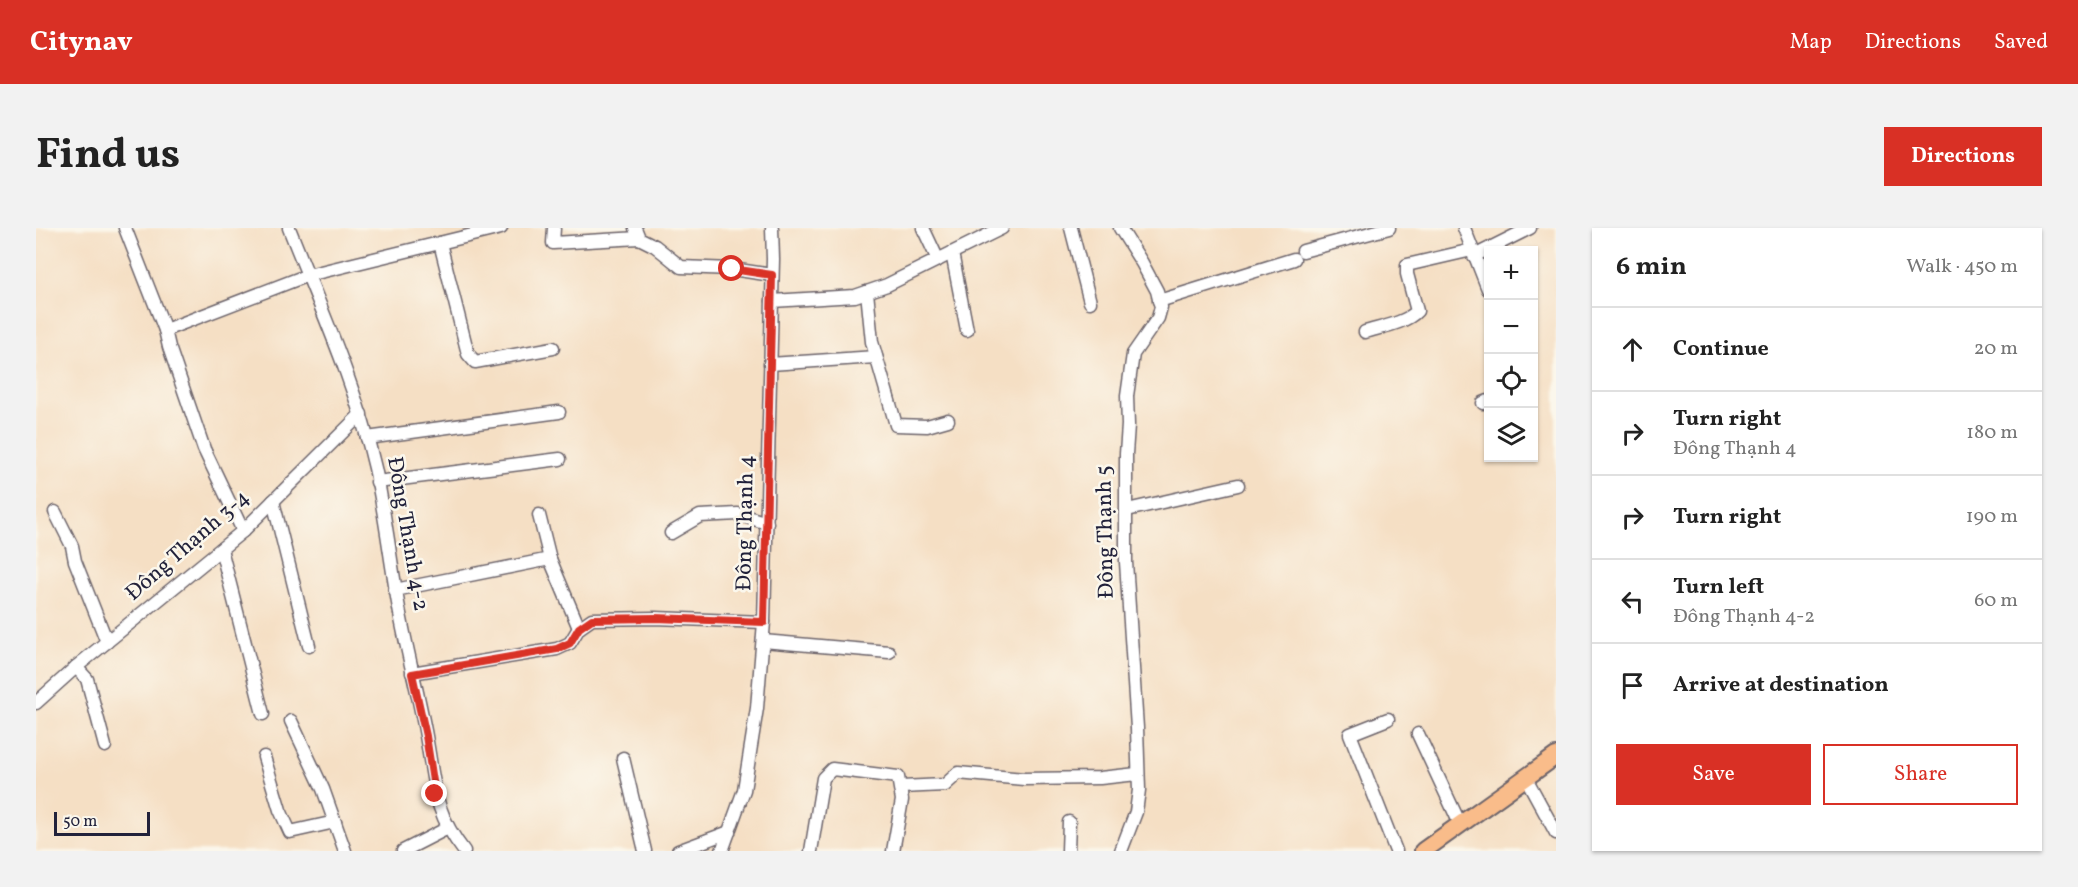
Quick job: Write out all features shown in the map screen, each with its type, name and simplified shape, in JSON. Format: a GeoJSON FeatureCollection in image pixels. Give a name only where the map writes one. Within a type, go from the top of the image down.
{"type":"FeatureCollection","features":[{"type":"Feature","properties":{"kind":"main road"},"geometry":{"type":"LineString","coordinates":[[1423,851],[1440,846],[1460,824],[1556,756]]}},
{"type":"Feature","properties":{"kind":"street"},"geometry":{"type":"LineString","coordinates":[[124,228],[165,330],[204,449],[243,531]]}},
{"type":"Feature","properties":{"kind":"street","name":"Đông Thạnh 4-2"},"geometry":{"type":"LineString","coordinates":[[289,228],[323,309],[361,414],[377,482],[395,590],[426,736],[435,794],[448,828],[464,851]]}},
{"type":"Feature","properties":{"kind":"street"},"geometry":{"type":"LineString","coordinates":[[165,330],[308,275],[501,228]]}},
{"type":"Feature","properties":{"kind":"street"},"geometry":{"type":"LineString","coordinates":[[554,228],[553,243],[637,233],[681,267],[732,269],[772,275]]}},
{"type":"Feature","properties":{"kind":"street","name":"Đông Thạnh 4"},"geometry":{"type":"LineString","coordinates":[[722,851],[744,790],[758,708],[764,622],[767,523],[772,228]]}},
{"type":"Feature","properties":{"kind":"street"},"geometry":{"type":"LineString","coordinates":[[923,228],[938,260]]}},
{"type":"Feature","properties":{"kind":"street"},"geometry":{"type":"LineString","coordinates":[[772,301],[855,296],[887,285],[1002,228]]}},
{"type":"Feature","properties":{"kind":"street"},"geometry":{"type":"LineString","coordinates":[[1071,228],[1090,302]]}},
{"type":"Feature","properties":{"kind":"street"},"geometry":{"type":"LineString","coordinates":[[1120,228],[1143,263],[1159,301],[1389,228]]}},
{"type":"Feature","properties":{"kind":"street"},"geometry":{"type":"LineString","coordinates":[[1464,228],[1484,279]]}},
{"type":"Feature","properties":{"kind":"street"},"geometry":{"type":"LineString","coordinates":[[1365,332],[1404,319],[1417,311],[1407,274],[1407,264],[1473,253],[1530,228]]}},
{"type":"Feature","properties":{"kind":"street"},"geometry":{"type":"LineString","coordinates":[[440,243],[468,354],[475,362],[553,348]]}},
{"type":"Feature","properties":{"kind":"street"},"geometry":{"type":"LineString","coordinates":[[952,253],[967,330]]}},
{"type":"Feature","properties":{"kind":"street"},"geometry":{"type":"LineString","coordinates":[[867,292],[872,342],[896,425],[927,426],[948,420]]}},
{"type":"Feature","properties":{"kind":"street","name":"Đông Thạnh 5"},"geometry":{"type":"LineString","coordinates":[[1121,851],[1136,812],[1139,790],[1126,562],[1127,396],[1133,354],[1158,318],[1161,307],[1159,301]]}},
{"type":"Feature","properties":{"kind":"street"},"geometry":{"type":"LineString","coordinates":[[770,364],[876,357]]}},
{"type":"Feature","properties":{"kind":"street"},"geometry":{"type":"LineString","coordinates":[[367,438],[559,412]]}},
{"type":"Feature","properties":{"kind":"street","name":"Đông Thạnh 3-4"},"geometry":{"type":"LineString","coordinates":[[36,703],[243,531],[361,414]]}},
{"type":"Feature","properties":{"kind":"street"},"geometry":{"type":"LineString","coordinates":[[377,482],[560,459]]}},
{"type":"Feature","properties":{"kind":"street"},"geometry":{"type":"LineString","coordinates":[[1127,510],[1238,485]]}},
{"type":"Feature","properties":{"kind":"street"},"geometry":{"type":"LineString","coordinates":[[273,501],[309,646]]}},
{"type":"Feature","properties":{"kind":"street"},"geometry":{"type":"LineString","coordinates":[[55,512],[72,546],[75,561],[107,642]]}},
{"type":"Feature","properties":{"kind":"street"},"geometry":{"type":"LineString","coordinates":[[671,533],[700,516],[738,514],[767,523]]}},
{"type":"Feature","properties":{"kind":"street"},"geometry":{"type":"LineString","coordinates":[[539,515],[550,559],[579,628]]}},
{"type":"Feature","properties":{"kind":"street"},"geometry":{"type":"LineString","coordinates":[[221,549],[263,714]]}},
{"type":"Feature","properties":{"kind":"street"},"geometry":{"type":"LineString","coordinates":[[395,590],[550,559]]}},
{"type":"Feature","properties":{"kind":"street"},"geometry":{"type":"LineString","coordinates":[[412,674],[557,649],[570,643],[579,628],[592,619],[655,618],[764,622]]}},
{"type":"Feature","properties":{"kind":"street"},"geometry":{"type":"LineString","coordinates":[[763,641],[889,651]]}},
{"type":"Feature","properties":{"kind":"street"},"geometry":{"type":"LineString","coordinates":[[76,668],[87,679],[105,746]]}},
{"type":"Feature","properties":{"kind":"street"},"geometry":{"type":"LineString","coordinates":[[1388,719],[1350,734],[1396,851]]}},
{"type":"Feature","properties":{"kind":"street"},"geometry":{"type":"LineString","coordinates":[[291,721],[323,789],[345,851]]}},
{"type":"Feature","properties":{"kind":"street"},"geometry":{"type":"LineString","coordinates":[[1418,734],[1460,824]]}},
{"type":"Feature","properties":{"kind":"street"},"geometry":{"type":"LineString","coordinates":[[264,757],[280,810],[290,832],[335,822]]}},
{"type":"Feature","properties":{"kind":"street"},"geometry":{"type":"LineString","coordinates":[[623,758],[645,851]]}},
{"type":"Feature","properties":{"kind":"street"},"geometry":{"type":"LineString","coordinates":[[811,851],[824,778],[832,769],[898,777],[902,800],[893,851]]}},
{"type":"Feature","properties":{"kind":"street"},"geometry":{"type":"LineString","coordinates":[[901,787],[945,786],[958,772],[1024,779],[1100,778],[1137,774]]}},
{"type":"Feature","properties":{"kind":"street"},"geometry":{"type":"LineString","coordinates":[[1526,778],[1556,833]]}},
{"type":"Feature","properties":{"kind":"street"},"geometry":{"type":"LineString","coordinates":[[1068,851],[1069,822]]}},
{"type":"Feature","properties":{"kind":"street"},"geometry":{"type":"LineString","coordinates":[[403,851],[448,828]]}},
{"type":"Feature","properties":{"kind":"street"},"geometry":{"type":"LineString","coordinates":[[678,851],[729,832]]}},
{"type":"Feature","properties":{"kind":"route"},"geometry":{"type":"LineString","coordinates":[[435,794],[426,736],[412,674],[557,649],[570,643],[579,628],[592,619],[655,618],[764,622],[772,275],[732,269]]}}]}
